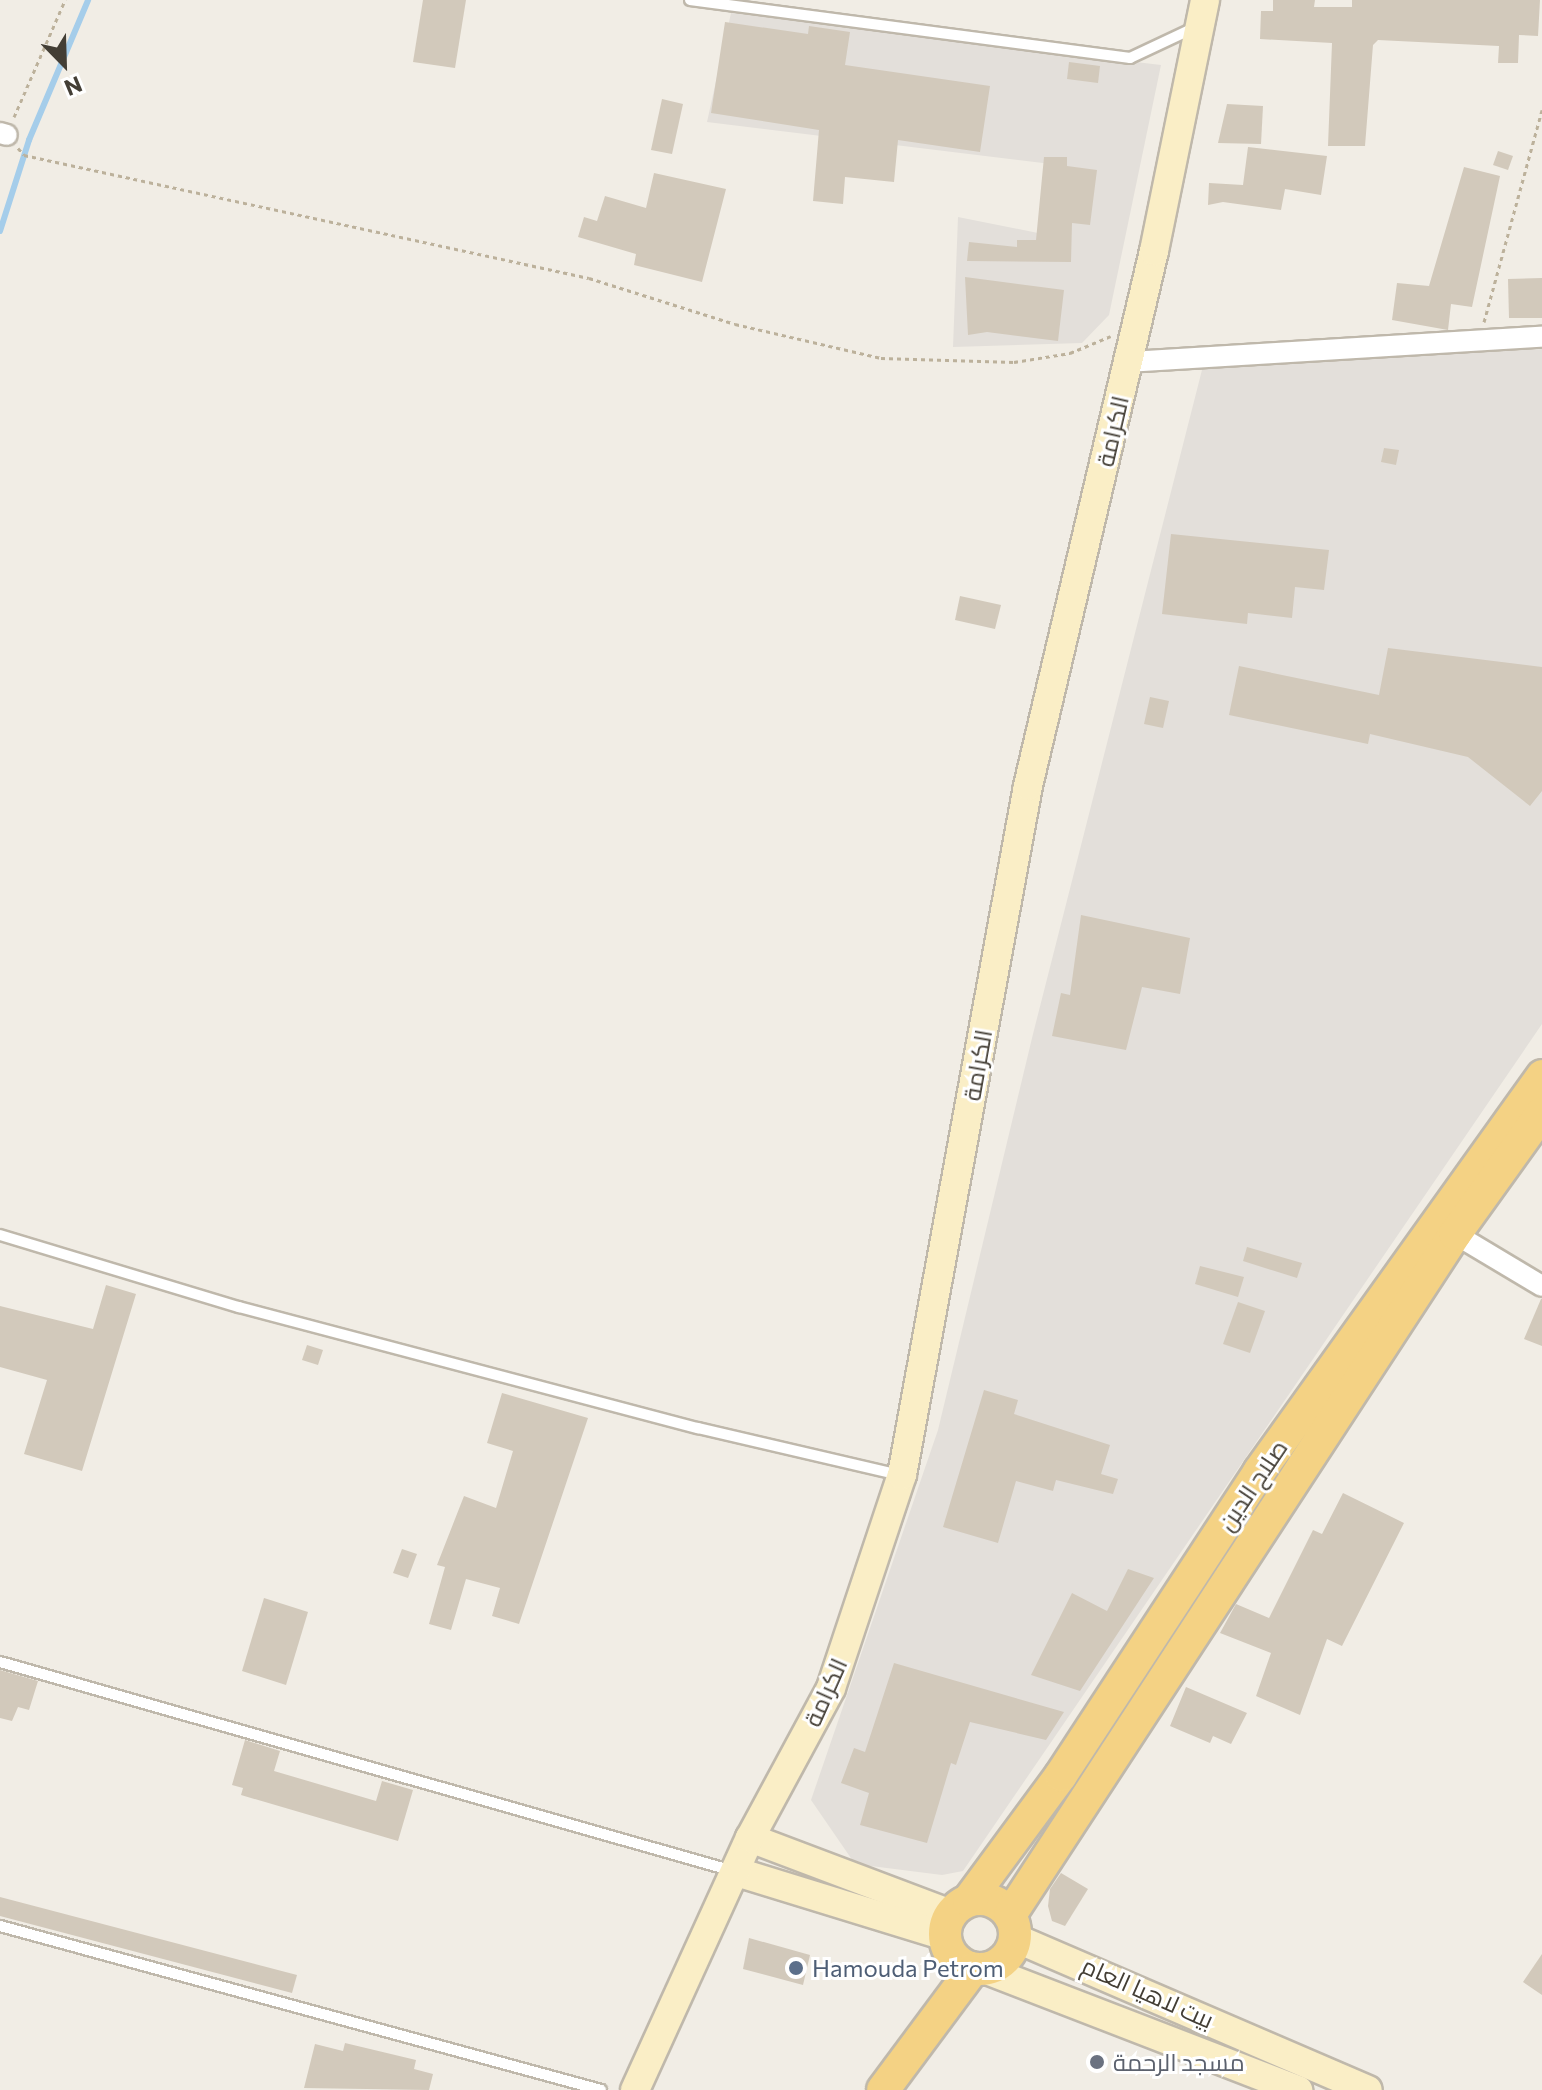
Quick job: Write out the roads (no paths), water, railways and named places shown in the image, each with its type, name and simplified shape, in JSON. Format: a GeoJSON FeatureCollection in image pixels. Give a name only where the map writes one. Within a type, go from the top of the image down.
{"type":"FeatureCollection","features":[{"type":"Feature","properties":{"kind":"highway","name":"صلاح الدين"},"geometry":{"type":"LineString","coordinates":[[955,1917],[1061,1775],[1259,1472],[1542,1076]]}},
{"type":"Feature","properties":{"kind":"highway","name":"صلاح الدين"},"geometry":{"type":"LineString","coordinates":[[1013,1927],[1455,1234],[1542,1113]]}},
{"type":"Feature","properties":{"kind":"highway"},"geometry":{"type":"LineString","coordinates":[[883,2090],[979,1969],[1005,1959],[1013,1927],[992,1900],[955,1917],[953,1957],[979,1969]]}},
{"type":"Feature","properties":{"kind":"main road","name":"الكرامة"},"geometry":{"type":"LineString","coordinates":[[635,2090],[750,1838],[831,1688],[902,1475],[1028,786],[1128,362],[1202,12]]}},
{"type":"Feature","properties":{"kind":"main road"},"geometry":{"type":"LineString","coordinates":[[775,1792],[779,1820],[806,1857]]}},
{"type":"Feature","properties":{"kind":"main road"},"geometry":{"type":"LineString","coordinates":[[750,1838],[806,1857],[955,1917]]}},
{"type":"Feature","properties":{"kind":"main road"},"geometry":{"type":"LineString","coordinates":[[737,1872],[794,1889],[955,1917]]}},
{"type":"Feature","properties":{"kind":"main road"},"geometry":{"type":"LineString","coordinates":[[714,1912],[755,1893],[794,1889]]}},
{"type":"Feature","properties":{"kind":"main road","name":"بيت لاهيا العام"},"geometry":{"type":"LineString","coordinates":[[1013,1927],[1368,2090]]}},
{"type":"Feature","properties":{"kind":"main road"},"geometry":{"type":"LineString","coordinates":[[979,1969],[1290,2088]]}},
{"type":"Feature","properties":{"kind":"street"},"geometry":{"type":"LineString","coordinates":[[1128,362],[1542,337]]}},
{"type":"Feature","properties":{"kind":"street"},"geometry":{"type":"LineString","coordinates":[[1455,1234],[1542,1286]]}},
{"type":"Feature","properties":{"kind":"lane"},"geometry":{"type":"LineString","coordinates":[[690,0],[1130,58],[1202,12]]}},
{"type":"Feature","properties":{"kind":"lane"},"geometry":{"type":"LineString","coordinates":[[0,1235],[239,1307],[698,1428],[902,1475]]}},
{"type":"Feature","properties":{"kind":"lane"},"geometry":{"type":"LineString","coordinates":[[0,1662],[737,1872]]}},
{"type":"Feature","properties":{"kind":"lane"},"geometry":{"type":"LineString","coordinates":[[0,1926],[601,2090]]}},
{"type":"Feature","properties":{"kind":"waterway"},"geometry":{"type":"LineString","coordinates":[[0,231],[29,140],[88,0]]}},
{"type":"Feature","properties":{"kind":"place","name":"Hamouda Petrom"},"geometry":{"type":"Point","coordinates":[796,1968]}},
{"type":"Feature","properties":{"kind":"place","name":"مسجد الرحمة"},"geometry":{"type":"Point","coordinates":[1097,2062]}}]}
